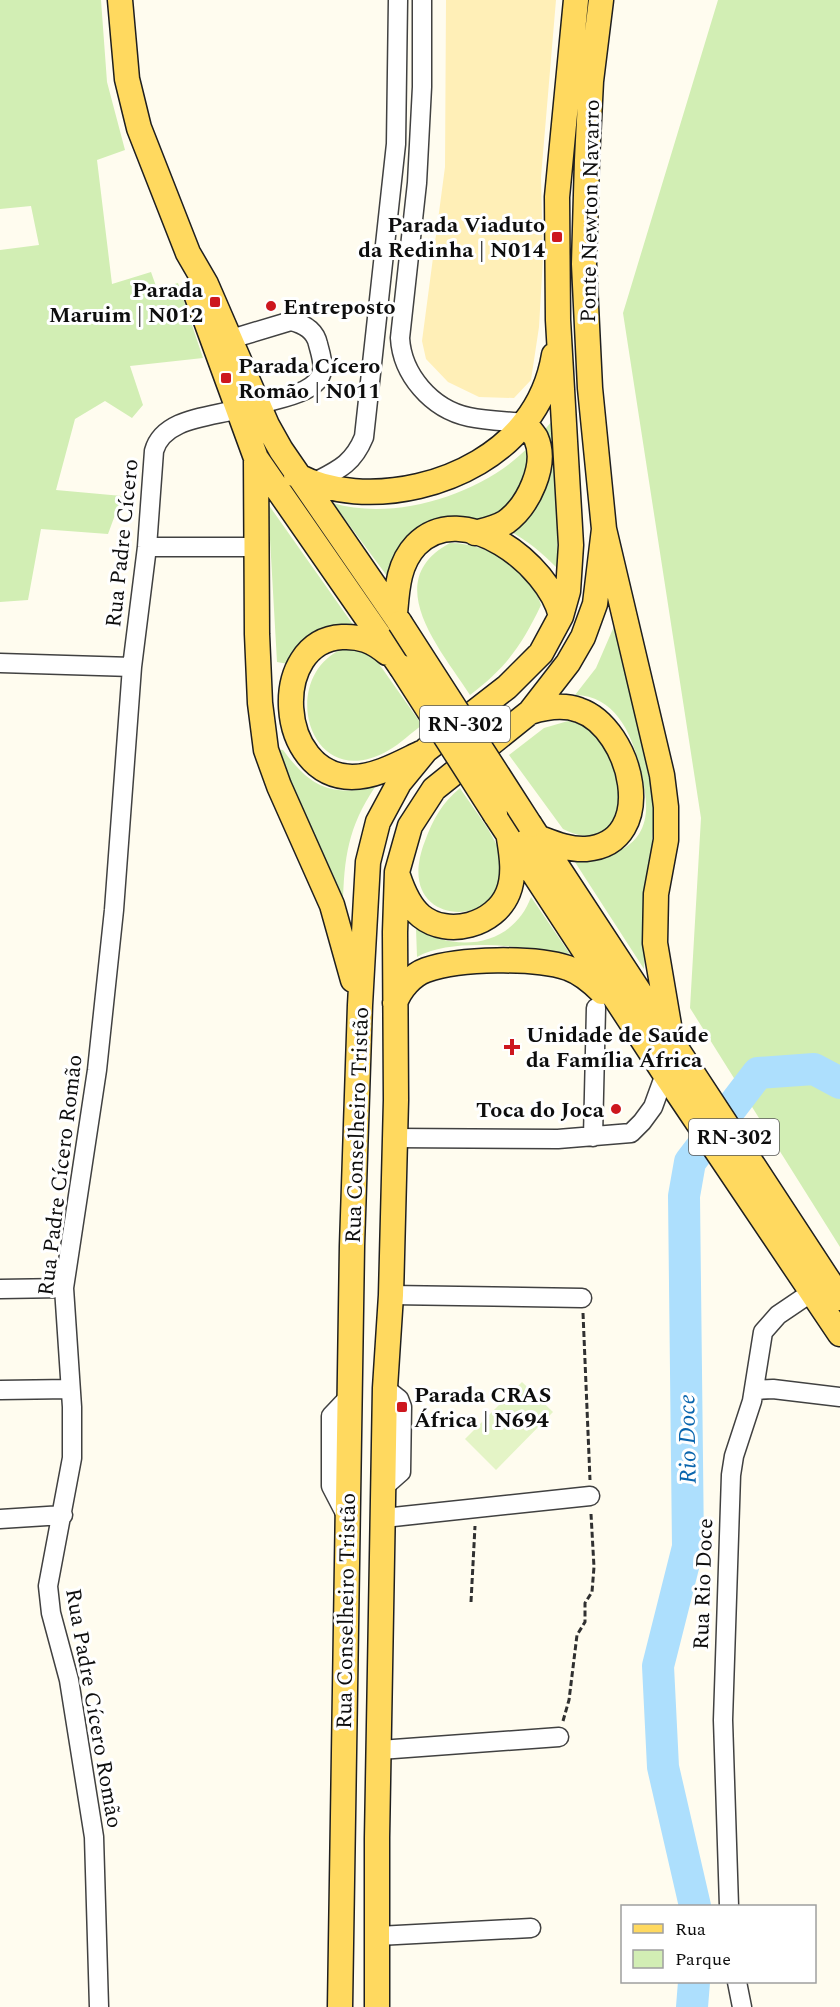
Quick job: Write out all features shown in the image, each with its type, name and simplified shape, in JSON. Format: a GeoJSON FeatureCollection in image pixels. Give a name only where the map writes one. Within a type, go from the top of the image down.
{"type":"FeatureCollection","features":[{"type":"Feature","properties":{"kind":"main road","name":"RN-302"},"geometry":{"type":"LineString","coordinates":[[120,0],[123,49],[132,104],[148,154],[188,253],[206,284],[231,339],[259,462],[399,665],[624,972],[676,1077],[767,1205],[840,1298]]}},
{"type":"Feature","properties":{"kind":"main road","name":"Ponte Newton Navarro"},"geometry":{"type":"LineString","coordinates":[[558,320],[557,197],[576,0]]}},
{"type":"Feature","properties":{"kind":"main road","name":"Ponte Newton Navarro"},"geometry":{"type":"LineString","coordinates":[[601,0],[591,81],[584,264],[590,388],[604,529]]}},
{"type":"Feature","properties":{"kind":"main road","name":"RN-302"},"geometry":{"type":"LineString","coordinates":[[188,253],[194,288],[248,407],[304,479],[398,619],[592,963],[661,1046]]}},
{"type":"Feature","properties":{"kind":"main road"},"geometry":{"type":"LineString","coordinates":[[304,479],[352,491],[386,490],[444,478],[491,455],[525,423],[550,374],[558,320]]}},
{"type":"Feature","properties":{"kind":"main road","name":"Rua Conselheiro Tristão"},"geometry":{"type":"LineString","coordinates":[[340,2007],[346,1515],[360,1005],[366,884],[373,839],[390,797],[426,750],[526,670],[541,653],[561,616],[568,591],[572,545],[558,320]]}},
{"type":"Feature","properties":{"kind":"main road"},"geometry":{"type":"LineString","coordinates":[[475,533],[493,528],[506,521],[520,508],[534,483],[540,461],[536,439],[525,423]]}},
{"type":"Feature","properties":{"kind":"main road"},"geometry":{"type":"LineString","coordinates":[[259,462],[256,547],[259,692],[266,750],[279,786],[332,905],[360,1005]]}},
{"type":"Feature","properties":{"kind":"main road"},"geometry":{"type":"LineString","coordinates":[[398,619],[399,578],[414,546],[444,529],[475,533],[504,545],[532,565],[551,591],[561,616]]}},
{"type":"Feature","properties":{"kind":"main road"},"geometry":{"type":"LineString","coordinates":[[604,529],[662,776],[666,807],[666,840],[656,894],[655,943],[661,1046]]}},
{"type":"Feature","properties":{"kind":"main road","name":"Rua Conselheiro Tristão"},"geometry":{"type":"LineString","coordinates":[[377,2007],[377,1838],[385,1388],[391,1295],[397,872],[410,826],[434,789],[530,712],[552,685],[583,637],[595,604],[604,529]]}},
{"type":"Feature","properties":{"kind":"main road"},"geometry":{"type":"LineString","coordinates":[[399,665],[378,646],[364,638],[329,638],[314,646],[301,660],[295,673],[292,700],[295,732],[301,748],[311,761],[324,770],[340,776],[355,777],[375,772],[426,750]]}},
{"type":"Feature","properties":{"kind":"main road"},"geometry":{"type":"LineString","coordinates":[[397,872],[414,909],[434,924],[458,926],[482,921],[494,912],[508,892],[517,827],[573,848],[598,847],[610,842],[621,833],[629,819],[630,784],[620,748],[606,728],[590,714],[567,707],[548,706],[530,712]]}},
{"type":"Feature","properties":{"kind":"main road"},"geometry":{"type":"LineString","coordinates":[[395,1003],[404,986],[426,970],[488,960],[555,965],[580,973],[661,1046]]}},
{"type":"Feature","properties":{"kind":"main road","name":"RN-302"},"geometry":{"type":"LineString","coordinates":[[767,1205],[812,1292],[840,1334]]}},
{"type":"Feature","properties":{"kind":"street"},"geometry":{"type":"LineString","coordinates":[[304,479],[348,464],[357,454],[364,437],[396,144],[398,0]]}},
{"type":"Feature","properties":{"kind":"street"},"geometry":{"type":"LineString","coordinates":[[422,0],[422,87],[417,183],[400,338],[401,355],[408,372],[419,387],[438,402],[466,416],[525,423]]}},
{"type":"Feature","properties":{"kind":"street","name":"Rua Padre Cícero"},"geometry":{"type":"LineString","coordinates":[[132,667],[147,547],[154,451],[159,438],[174,426],[248,407],[309,388],[318,382],[323,364],[317,339],[310,329],[291,321],[231,339]]}},
{"type":"Feature","properties":{"kind":"street"},"geometry":{"type":"LineString","coordinates":[[147,547],[256,547]]}},
{"type":"Feature","properties":{"kind":"street"},"geometry":{"type":"LineString","coordinates":[[0,663],[132,667]]}},
{"type":"Feature","properties":{"kind":"street","name":"Rua Padre Cícero Romão"},"geometry":{"type":"LineString","coordinates":[[99,2007],[94,1837],[69,1680],[51,1613],[48,1586],[72,1458],[64,1288],[97,1070],[114,910],[132,667]]}},
{"type":"Feature","properties":{"kind":"street"},"geometry":{"type":"LineString","coordinates":[[593,1137],[596,1008]]}},
{"type":"Feature","properties":{"kind":"street"},"geometry":{"type":"LineString","coordinates":[[394,1138],[593,1137],[631,1132],[642,1122],[676,1077]]}},
{"type":"Feature","properties":{"kind":"street"},"geometry":{"type":"LineString","coordinates":[[0,1288],[64,1288]]}},
{"type":"Feature","properties":{"kind":"street","name":"Rua Rio Doce"},"geometry":{"type":"LineString","coordinates":[[729,1905],[723,1720],[728,1507],[734,1456],[755,1390],[763,1332],[778,1315],[812,1292]]}},
{"type":"Feature","properties":{"kind":"street"},"geometry":{"type":"LineString","coordinates":[[391,1295],[582,1298]]}},
{"type":"Feature","properties":{"kind":"street"},"geometry":{"type":"LineString","coordinates":[[0,1390],[70,1389]]}},
{"type":"Feature","properties":{"kind":"street"},"geometry":{"type":"LineString","coordinates":[[755,1390],[773,1389],[840,1397]]}},
{"type":"Feature","properties":{"kind":"street"},"geometry":{"type":"LineString","coordinates":[[384,1518],[478,1506],[590,1496]]}},
{"type":"Feature","properties":{"kind":"street"},"geometry":{"type":"LineString","coordinates":[[0,1519],[63,1515]]}},
{"type":"Feature","properties":{"kind":"street"},"geometry":{"type":"LineString","coordinates":[[380,1750],[559,1737]]}},
{"type":"Feature","properties":{"kind":"street"},"geometry":{"type":"LineString","coordinates":[[378,1936],[531,1928]]}},
{"type":"Feature","properties":{"kind":"street"},"geometry":{"type":"LineString","coordinates":[[737,1983],[742,2007]]}},
{"type":"Feature","properties":{"kind":"path"},"geometry":{"type":"LineString","coordinates":[[559,1737],[569,1700],[577,1635],[585,1622],[585,1603],[592,1592],[594,1567],[582,1298]]}},
{"type":"Feature","properties":{"kind":"path"},"geometry":{"type":"LineString","coordinates":[[471,1602],[478,1506]]}},
{"type":"Feature","properties":{"kind":"green space"},"geometry":{"type":"Polygon","coordinates":[[[0,0],[101,0],[107,82],[125,150],[97,160],[112,284],[151,272],[157,289],[178,283],[203,358],[130,366],[143,405],[132,418],[105,401],[75,419],[56,490],[122,496],[108,534],[41,529],[28,600],[0,602],[0,250],[39,245],[31,206],[0,209],[0,0]]]}},
{"type":"Feature","properties":{"kind":"green space"},"geometry":{"type":"Polygon","coordinates":[[[718,0],[840,0],[840,1247],[690,1008],[701,818],[623,313],[718,0]]]}},
{"type":"Feature","properties":{"kind":"green space"},"geometry":{"type":"Polygon","coordinates":[[[555,418],[558,569],[514,533],[488,522],[460,518],[390,580],[333,503],[356,508],[406,507],[457,493],[501,470],[525,451],[555,418]]]}},
{"type":"Feature","properties":{"kind":"green space"},"geometry":{"type":"Polygon","coordinates":[[[268,504],[354,626],[334,627],[316,635],[288,664],[277,662],[268,504]]]}},
{"type":"Feature","properties":{"kind":"green space"},"geometry":{"type":"Polygon","coordinates":[[[450,543],[478,547],[505,560],[527,580],[541,605],[512,655],[494,675],[470,695],[432,637],[422,616],[417,596],[419,576],[429,559],[450,543]]]}},
{"type":"Feature","properties":{"kind":"green space"},"geometry":{"type":"Polygon","coordinates":[[[615,624],[653,795],[654,813],[644,969],[573,859],[600,857],[618,852],[639,834],[645,820],[646,798],[642,776],[634,748],[622,722],[603,703],[590,697],[575,695],[596,668],[615,624]]]}},
{"type":"Feature","properties":{"kind":"green space"},"geometry":{"type":"Polygon","coordinates":[[[342,649],[366,652],[377,661],[422,725],[389,750],[361,760],[339,758],[322,746],[311,728],[307,706],[311,684],[322,664],[342,649]]]}},
{"type":"Feature","properties":{"kind":"green space"},"geometry":{"type":"Polygon","coordinates":[[[568,721],[590,729],[603,743],[612,761],[617,782],[618,803],[614,820],[603,832],[587,836],[563,829],[509,755],[544,728],[568,721]]]}},
{"type":"Feature","properties":{"kind":"green space"},"geometry":{"type":"Polygon","coordinates":[[[277,749],[283,750],[302,772],[322,786],[345,790],[375,787],[359,816],[349,843],[343,905],[277,749]]]}},
{"type":"Feature","properties":{"kind":"green space"},"geometry":{"type":"Polygon","coordinates":[[[460,788],[499,850],[502,859],[502,882],[492,899],[475,909],[456,912],[438,907],[424,894],[418,872],[431,826],[443,806],[460,788]]]}},
{"type":"Feature","properties":{"kind":"green space"},"geometry":{"type":"Polygon","coordinates":[[[531,897],[570,954],[492,945],[471,945],[433,951],[417,957],[416,928],[449,941],[466,943],[482,941],[498,935],[511,926],[523,913],[531,897]]]}},
{"type":"Feature","properties":{"kind":"green space"},"geometry":{"type":"Polygon","coordinates":[[[522,1382],[553,1412],[496,1470],[465,1439],[522,1382]]]}},
{"type":"Feature","properties":{"kind":"sand"},"geometry":{"type":"Polygon","coordinates":[[[446,0],[556,0],[541,177],[543,258],[539,327],[531,380],[514,398],[479,397],[448,382],[426,359],[422,341],[445,167],[446,0]]]}},
{"type":"Feature","properties":{"kind":"waterway","name":"Rio Doce"},"geometry":{"type":"LineString","coordinates":[[695,1905],[663,1767],[658,1666],[688,1547],[684,1196],[690,1162],[758,1073],[814,1069],[840,1083]]}},
{"type":"Feature","properties":{"kind":"waterway","name":"Rio Doce"},"geometry":{"type":"LineString","coordinates":[[692,2007],[694,1983]]}},
{"type":"Feature","properties":{"kind":"place","name":"Parada Viaduto da Redinha | N014"},"geometry":{"type":"Point","coordinates":[557,237]}},
{"type":"Feature","properties":{"kind":"place","name":"Parada Maruim | N012"},"geometry":{"type":"Point","coordinates":[215,302]}},
{"type":"Feature","properties":{"kind":"place","name":"Entreposto"},"geometry":{"type":"Point","coordinates":[271,306]}},
{"type":"Feature","properties":{"kind":"place","name":"Parada Cícero Romão | N011"},"geometry":{"type":"Point","coordinates":[226,378]}},
{"type":"Feature","properties":{"kind":"place","name":"Unidade de Saúde da Família África"},"geometry":{"type":"Point","coordinates":[512,1047]}},
{"type":"Feature","properties":{"kind":"place","name":"Toca do Joca"},"geometry":{"type":"Point","coordinates":[616,1109]}},
{"type":"Feature","properties":{"kind":"place","name":"Parada CRAS África | N694"},"geometry":{"type":"Point","coordinates":[402,1407]}}]}
